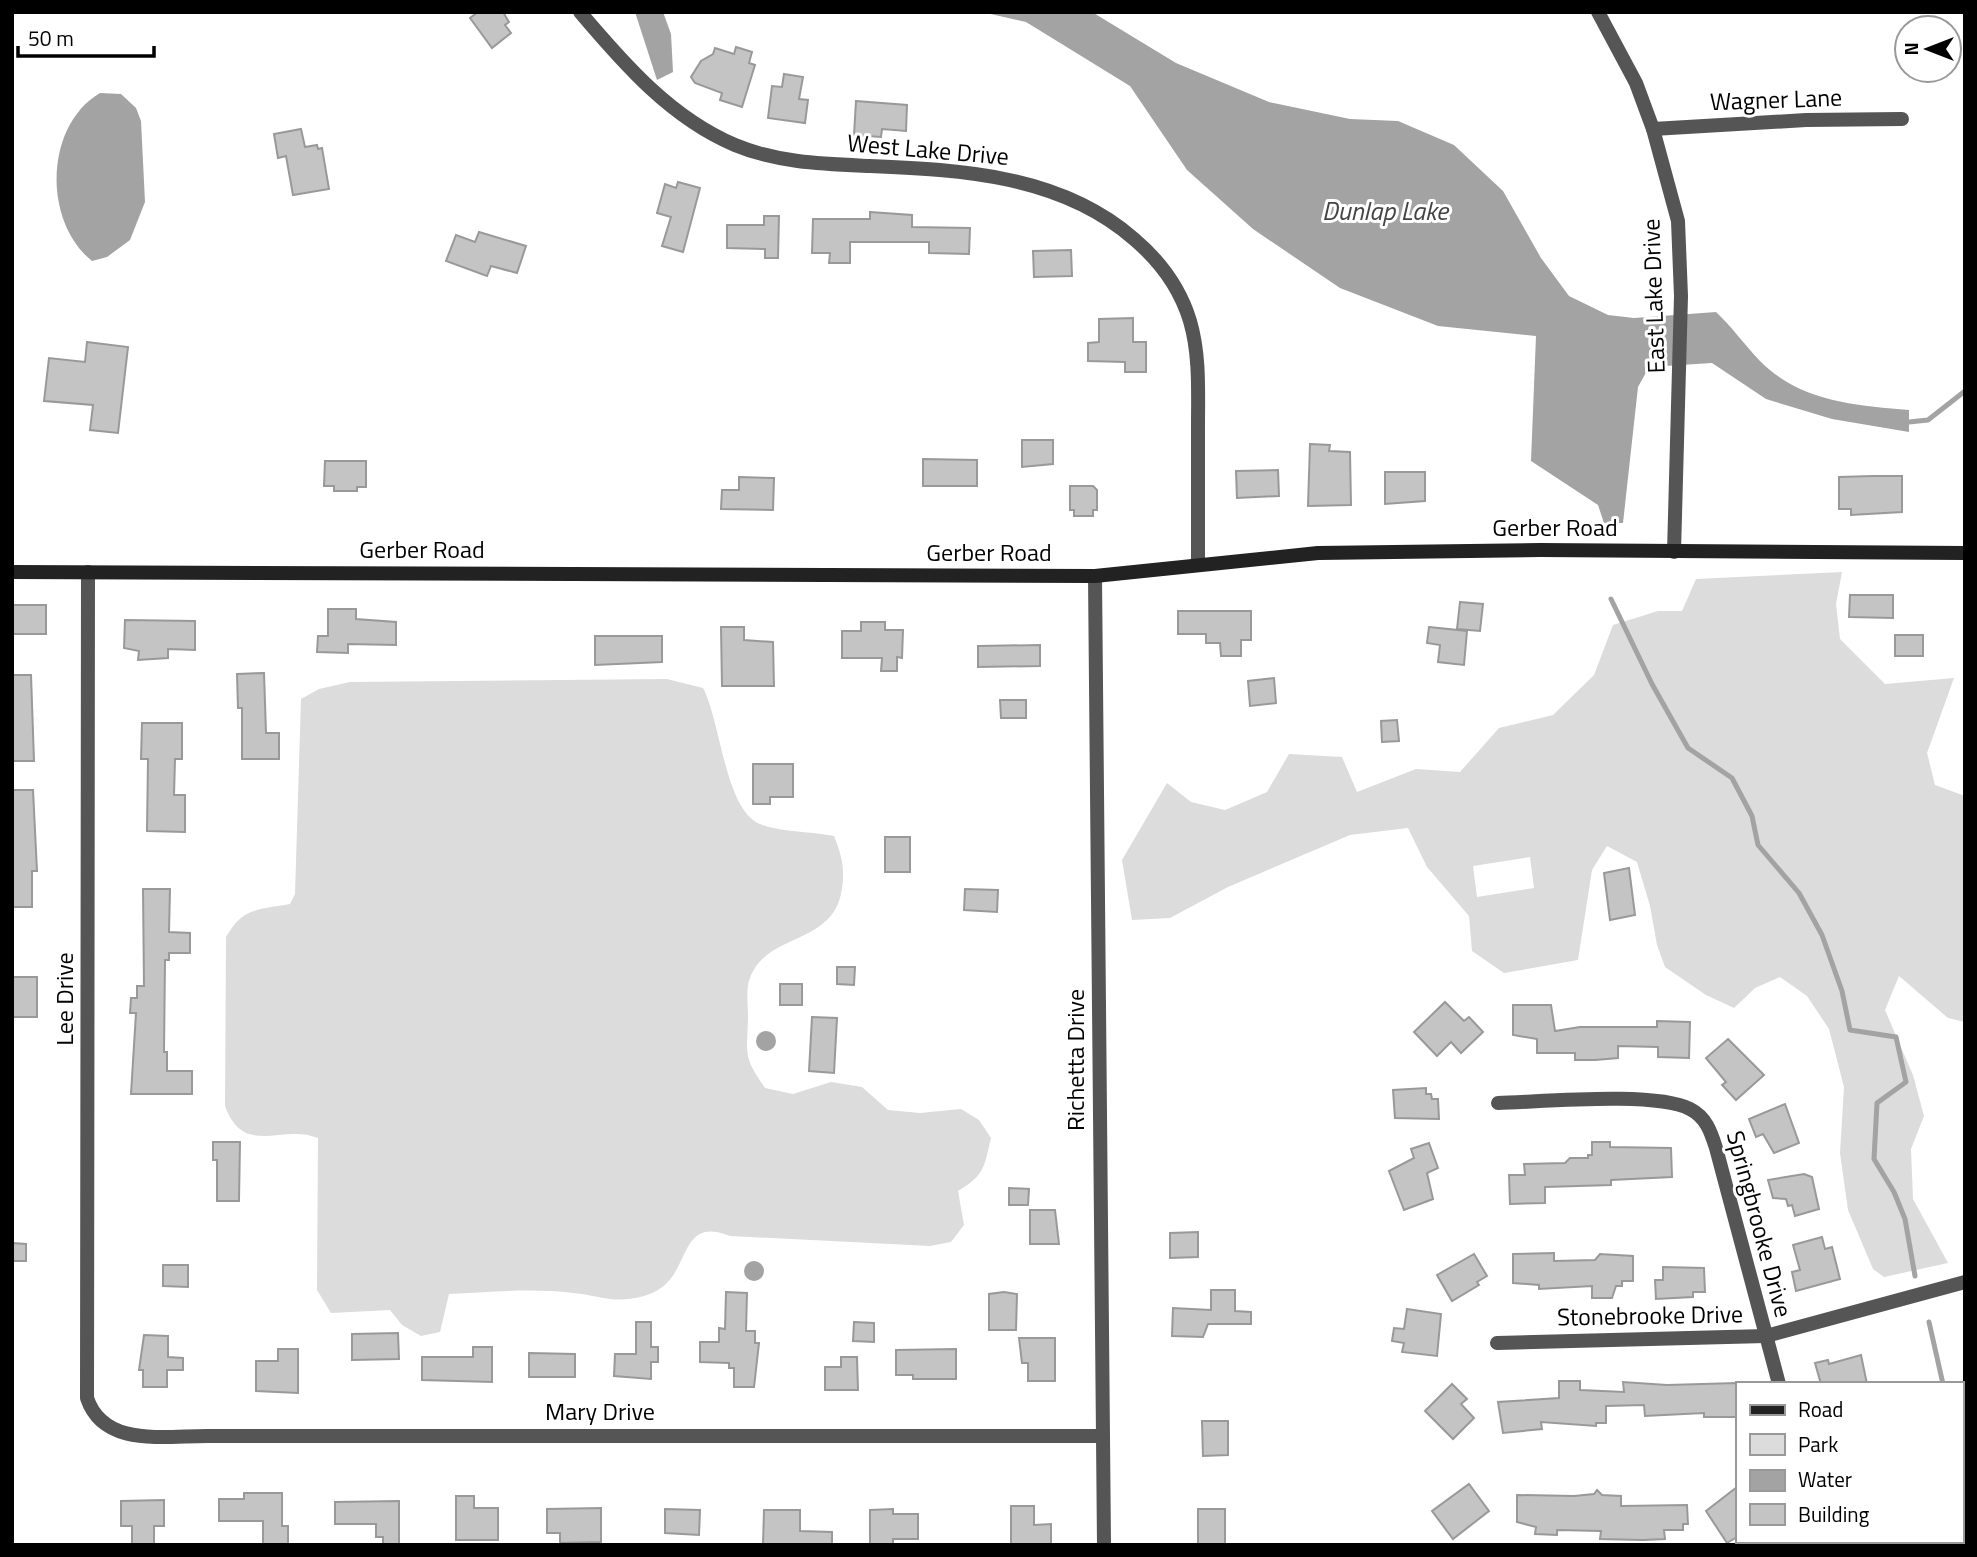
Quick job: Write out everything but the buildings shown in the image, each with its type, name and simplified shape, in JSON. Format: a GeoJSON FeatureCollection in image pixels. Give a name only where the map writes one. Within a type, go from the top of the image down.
{"type":"FeatureCollection","features":[{"type":"Feature","properties":{"kind":"street","name":"West Lake Drive"},"geometry":{"type":"LineString","coordinates":[[580,12],[646,85],[675,110],[736,145],[811,164],[916,168],[1008,179],[1076,201],[1115,224],[1149,252],[1175,286],[1194,337],[1198,381],[1198,564]]}},
{"type":"Feature","properties":{"kind":"street","name":"East Lake Drive"},"geometry":{"type":"LineString","coordinates":[[1598,12],[1636,83],[1653,129],[1678,221],[1681,296],[1674,552]]}},
{"type":"Feature","properties":{"kind":"street","name":"Wagner Lane"},"geometry":{"type":"LineString","coordinates":[[1653,129],[1806,120],[1902,119]]}},
{"type":"Feature","properties":{"kind":"street","name":"Gerber Road"},"geometry":{"type":"LineString","coordinates":[[12,572],[488,572],[713,577],[1095,576],[1318,553],[1540,550],[1965,553]]}},
{"type":"Feature","properties":{"kind":"street","name":"Lee Drive"},"geometry":{"type":"LineString","coordinates":[[88,572],[87,1398],[100,1423]]}},
{"type":"Feature","properties":{"kind":"street","name":"Richetta Drive"},"geometry":{"type":"LineString","coordinates":[[1095,576],[1104,1545]]}},
{"type":"Feature","properties":{"kind":"street","name":"Springbrooke Drive"},"geometry":{"type":"LineString","coordinates":[[1498,1102],[1665,1101],[1700,1116],[1709,1128],[1716,1148],[1778,1382]]}},
{"type":"Feature","properties":{"kind":"street","name":"Stonebrooke Drive"},"geometry":{"type":"LineString","coordinates":[[1497,1343],[1766,1336],[1965,1282]]}},
{"type":"Feature","properties":{"kind":"street","name":"Mary Drive"},"geometry":{"type":"LineString","coordinates":[[100,1423],[123,1434],[211,1436],[1104,1436]]}},
{"type":"Feature","properties":{"kind":"green space"},"geometry":{"type":"Polygon","coordinates":[[[1842,572],[1836,604],[1840,639],[1885,684],[1954,678],[1927,753],[1935,785],[1965,796],[1965,1022],[1948,1018],[1899,976],[1885,1010],[1913,1075],[1924,1116],[1911,1149],[1913,1199],[1948,1263],[1884,1277],[1873,1269],[1848,1210],[1840,1153],[1844,1087],[1829,1029],[1807,996],[1780,977],[1755,988],[1734,1008],[1706,995],[1665,967],[1637,862],[1607,846],[1592,870],[1578,960],[1504,973],[1472,951],[1469,916],[1427,867],[1408,828],[1350,835],[1228,887],[1170,918],[1132,920],[1122,860],[1167,783],[1191,802],[1225,810],[1267,792],[1289,754],[1342,757],[1357,792],[1416,769],[1460,772],[1499,728],[1553,715],[1594,675],[1613,625],[1658,611],[1682,611],[1696,579],[1842,572]],[[1530,857],[1473,866],[1477,897],[1534,888],[1530,857]]]}},
{"type":"Feature","properties":{"kind":"green space"},"geometry":{"type":"Polygon","coordinates":[[[667,679],[703,688],[731,784],[748,816],[768,827],[834,836],[841,859],[842,889],[833,913],[809,933],[767,955],[756,966],[749,981],[747,1048],[753,1069],[765,1088],[793,1094],[831,1082],[862,1087],[888,1110],[920,1113],[961,1109],[979,1120],[991,1138],[982,1169],[974,1180],[958,1191],[964,1225],[951,1242],[930,1246],[730,1236],[712,1232],[700,1234],[692,1241],[672,1276],[662,1287],[647,1295],[617,1300],[542,1291],[449,1294],[440,1332],[421,1336],[402,1325],[390,1310],[331,1313],[317,1290],[318,1138],[304,1134],[253,1135],[242,1131],[233,1122],[225,1106],[226,937],[245,915],[260,909],[290,904],[295,894],[301,699],[319,689],[350,682],[667,679]]]}},
{"type":"Feature","properties":{"kind":"water"},"geometry":{"type":"Polygon","coordinates":[[[635,12],[663,12],[671,34],[673,72],[657,80],[635,12]]]}},
{"type":"Feature","properties":{"kind":"water","name":"Dunlap Lake"},"geometry":{"type":"Polygon","coordinates":[[[982,12],[1092,12],[1176,63],[1269,102],[1350,119],[1398,121],[1454,145],[1503,191],[1541,258],[1569,296],[1608,315],[1634,318],[1716,312],[1759,360],[1792,385],[1829,399],[1909,410],[1909,432],[1832,419],[1766,399],[1712,363],[1649,367],[1638,387],[1623,523],[1604,523],[1598,505],[1531,461],[1536,336],[1438,326],[1340,288],[1253,229],[1187,170],[1130,86],[1026,22],[982,12]]]}},
{"type":"Feature","properties":{"kind":"water"},"geometry":{"type":"Polygon","coordinates":[[[100,93],[121,94],[136,108],[141,121],[145,202],[130,240],[107,257],[92,261],[76,244],[65,223],[58,199],[57,175],[60,150],[68,128],[82,108],[100,93]]]}},
{"type":"Feature","properties":{"kind":"water"},"geometry":{"type":"Polygon","coordinates":[[[766,1031],[773,1034],[776,1041],[773,1048],[766,1051],[759,1048],[756,1041],[759,1034],[766,1031]]]}},
{"type":"Feature","properties":{"kind":"water"},"geometry":{"type":"Polygon","coordinates":[[[754,1261],[761,1264],[764,1271],[761,1278],[754,1281],[747,1278],[744,1271],[747,1264],[754,1261]]]}},
{"type":"Feature","properties":{"kind":"waterway"},"geometry":{"type":"LineString","coordinates":[[1909,422],[1928,420],[1965,391]]}},
{"type":"Feature","properties":{"kind":"waterway"},"geometry":{"type":"LineString","coordinates":[[1611,599],[1652,684],[1688,748],[1732,778],[1752,816],[1758,845],[1799,893],[1822,935],[1842,991],[1850,1030],[1896,1037],[1906,1082],[1877,1103],[1874,1159],[1894,1192],[1905,1219],[1915,1276]]}},
{"type":"Feature","properties":{"kind":"waterway"},"geometry":{"type":"LineString","coordinates":[[1929,1322],[1943,1382]]}},
{"type":"Feature","properties":{"kind":"waterway"},"geometry":{"type":"LineString","coordinates":[[1963,1495],[1965,1499]]}}]}
